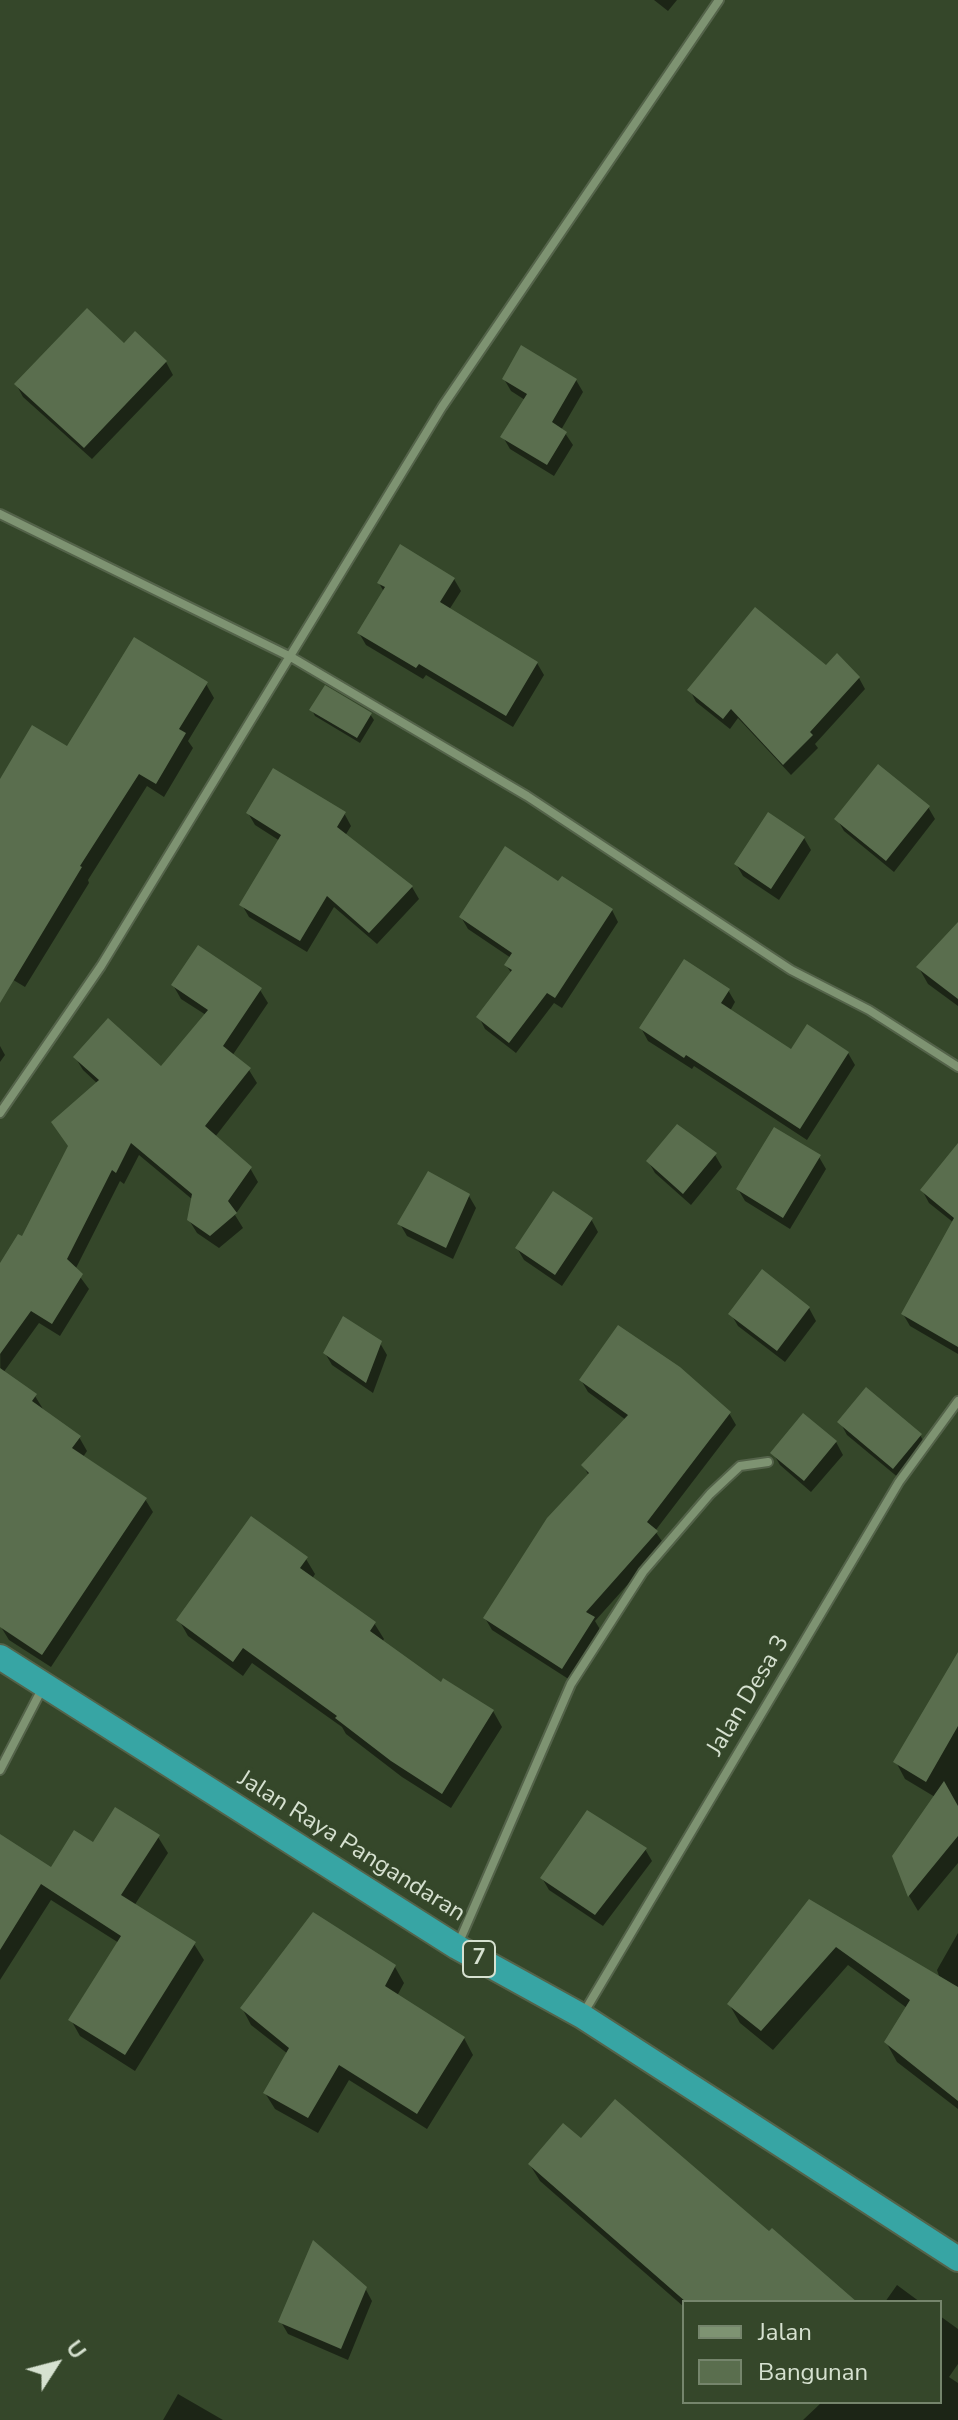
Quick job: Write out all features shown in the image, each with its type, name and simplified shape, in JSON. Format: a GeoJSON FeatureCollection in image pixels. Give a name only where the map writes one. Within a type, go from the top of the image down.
{"type":"FeatureCollection","features":[{"type":"Feature","properties":{"kind":"highway","name":"Jalan Raya Pangandaran"},"geometry":{"type":"LineString","coordinates":[[0,1657],[457,1947],[582,2016],[958,2259]]}},
{"type":"Feature","properties":{"kind":"street"},"geometry":{"type":"LineString","coordinates":[[0,1113],[101,966],[442,407],[719,0]]}},
{"type":"Feature","properties":{"kind":"street"},"geometry":{"type":"LineString","coordinates":[[0,514],[291,657],[527,796],[791,970],[869,1010],[958,1067]]}},
{"type":"Feature","properties":{"kind":"street","name":"Jalan Desa 3"},"geometry":{"type":"LineString","coordinates":[[582,2016],[899,1482],[958,1401]]}},
{"type":"Feature","properties":{"kind":"street"},"geometry":{"type":"LineString","coordinates":[[457,1947],[571,1684],[643,1572],[710,1494],[740,1466],[768,1462]]}},
{"type":"Feature","properties":{"kind":"street"},"geometry":{"type":"LineString","coordinates":[[0,1770],[44,1687]]}},
{"type":"Feature","properties":{"kind":"building"},"geometry":{"type":"Polygon","coordinates":[[[87,308],[124,343],[135,331],[167,361],[84,448],[14,384],[87,308]]]}},
{"type":"Feature","properties":{"kind":"building"},"geometry":{"type":"Polygon","coordinates":[[[521,345],[577,379],[552,422],[567,432],[547,465],[500,437],[527,394],[502,379],[521,345]]]}},
{"type":"Feature","properties":{"kind":"building"},"geometry":{"type":"Polygon","coordinates":[[[400,544],[455,578],[440,602],[538,662],[506,716],[419,664],[416,668],[357,633],[385,587],[377,583],[400,544]]]}},
{"type":"Feature","properties":{"kind":"building"},"geometry":{"type":"Polygon","coordinates":[[[755,607],[826,665],[837,653],[860,677],[810,732],[813,735],[783,765],[731,709],[723,719],[687,690],[755,607]]]}},
{"type":"Feature","properties":{"kind":"building"},"geometry":{"type":"Polygon","coordinates":[[[134,637],[208,682],[179,729],[186,733],[156,784],[139,774],[80,866],[0,1003],[0,779],[32,725],[67,746],[134,637]]]}},
{"type":"Feature","properties":{"kind":"building"},"geometry":{"type":"Polygon","coordinates":[[[325,685],[372,713],[357,738],[309,710],[325,685]]]}},
{"type":"Feature","properties":{"kind":"building"},"geometry":{"type":"Polygon","coordinates":[[[878,764],[930,806],[886,861],[834,819],[878,764]]]}},
{"type":"Feature","properties":{"kind":"building"},"geometry":{"type":"Polygon","coordinates":[[[273,768],[346,812],[337,827],[413,886],[369,933],[327,896],[300,941],[239,905],[281,835],[246,813],[273,768]]]}},
{"type":"Feature","properties":{"kind":"building"},"geometry":{"type":"Polygon","coordinates":[[[768,812],[805,837],[771,889],[734,864],[768,812]]]}},
{"type":"Feature","properties":{"kind":"building"},"geometry":{"type":"Polygon","coordinates":[[[505,846],[558,881],[562,876],[613,909],[555,998],[547,993],[509,1043],[476,1017],[512,970],[504,965],[512,953],[459,917],[505,846]]]}},
{"type":"Feature","properties":{"kind":"building"},"geometry":{"type":"Polygon","coordinates":[[[958,922],[958,999],[916,967],[958,922]]]}},
{"type":"Feature","properties":{"kind":"building"},"geometry":{"type":"Polygon","coordinates":[[[198,945],[262,988],[223,1046],[251,1068],[205,1126],[252,1167],[228,1201],[237,1213],[210,1236],[187,1220],[192,1194],[131,1143],[116,1173],[112,1170],[67,1259],[83,1274],[52,1324],[31,1311],[0,1354],[0,1263],[18,1234],[22,1236],[68,1146],[51,1122],[99,1080],[73,1057],[108,1018],[161,1066],[208,1010],[171,985],[198,945]]]}},
{"type":"Feature","properties":{"kind":"building"},"geometry":{"type":"Polygon","coordinates":[[[684,959],[730,989],[721,1003],[791,1049],[807,1024],[849,1052],[800,1129],[639,1028],[684,959]]]}},
{"type":"Feature","properties":{"kind":"building"},"geometry":{"type":"Polygon","coordinates":[[[677,1124],[717,1153],[683,1194],[646,1161],[677,1124]]]}},
{"type":"Feature","properties":{"kind":"building"},"geometry":{"type":"Polygon","coordinates":[[[774,1127],[821,1155],[783,1218],[736,1189],[774,1127]]]}},
{"type":"Feature","properties":{"kind":"building"},"geometry":{"type":"Polygon","coordinates":[[[958,1143],[958,1347],[901,1314],[954,1218],[920,1190],[958,1143]]]}},
{"type":"Feature","properties":{"kind":"building"},"geometry":{"type":"Polygon","coordinates":[[[428,1171],[470,1194],[446,1248],[397,1224],[428,1171]]]}},
{"type":"Feature","properties":{"kind":"building"},"geometry":{"type":"Polygon","coordinates":[[[553,1191],[593,1218],[555,1275],[515,1248],[553,1191]]]}},
{"type":"Feature","properties":{"kind":"building"},"geometry":{"type":"Polygon","coordinates":[[[762,1269],[810,1307],[777,1351],[728,1314],[762,1269]]]}},
{"type":"Feature","properties":{"kind":"building"},"geometry":{"type":"Polygon","coordinates":[[[343,1316],[382,1341],[366,1383],[323,1353],[343,1316]]]}},
{"type":"Feature","properties":{"kind":"building"},"geometry":{"type":"Polygon","coordinates":[[[618,1325],[680,1367],[731,1412],[647,1522],[658,1531],[586,1612],[595,1617],[562,1669],[483,1618],[547,1518],[589,1473],[581,1465],[628,1415],[579,1380],[618,1325]]]}},
{"type":"Feature","properties":{"kind":"building"},"geometry":{"type":"Polygon","coordinates":[[[0,1368],[37,1394],[32,1401],[81,1436],[72,1448],[147,1498],[42,1655],[0,1627],[0,1368]]]}},
{"type":"Feature","properties":{"kind":"building"},"geometry":{"type":"Polygon","coordinates":[[[866,1387],[922,1434],[893,1469],[837,1422],[866,1387]]]}},
{"type":"Feature","properties":{"kind":"building"},"geometry":{"type":"Polygon","coordinates":[[[803,1413],[837,1441],[804,1481],[770,1453],[803,1413]]]}},
{"type":"Feature","properties":{"kind":"building"},"geometry":{"type":"Polygon","coordinates":[[[251,1516],[308,1557],[300,1568],[376,1622],[370,1631],[441,1682],[443,1678],[494,1710],[442,1794],[391,1761],[335,1718],[337,1716],[243,1648],[233,1662],[176,1620],[251,1516]]]}},
{"type":"Feature","properties":{"kind":"building"},"geometry":{"type":"Polygon","coordinates":[[[958,1652],[958,1726],[926,1782],[893,1762],[958,1652]]]}},
{"type":"Feature","properties":{"kind":"building"},"geometry":{"type":"Polygon","coordinates":[[[944,1781],[958,1806],[958,1836],[908,1897],[892,1856],[944,1781]]]}},
{"type":"Feature","properties":{"kind":"building"},"geometry":{"type":"Polygon","coordinates":[[[115,1807],[160,1835],[121,1895],[196,1942],[125,2055],[68,2020],[121,1936],[41,1884],[0,1950],[0,1834],[51,1867],[74,1830],[93,1842],[115,1807]]]}},
{"type":"Feature","properties":{"kind":"building"},"geometry":{"type":"Polygon","coordinates":[[[587,1810],[647,1848],[595,1915],[540,1878],[587,1810]]]}},
{"type":"Feature","properties":{"kind":"building"},"geometry":{"type":"Polygon","coordinates":[[[809,1899],[958,1987],[958,2101],[884,2042],[910,2000],[836,1947],[761,2031],[727,2004],[809,1899]]]}},
{"type":"Feature","properties":{"kind":"building"},"geometry":{"type":"Polygon","coordinates":[[[313,1912],[396,1965],[385,1986],[465,2037],[417,2114],[339,2065],[308,2118],[263,2093],[289,2048],[240,2008],[313,1912]]]}},
{"type":"Feature","properties":{"kind":"building"},"geometry":{"type":"Polygon","coordinates":[[[615,2099],[855,2300],[684,2300],[528,2164],[563,2123],[581,2138],[615,2099]]]}},
{"type":"Feature","properties":{"kind":"building"},"geometry":{"type":"Polygon","coordinates":[[[313,2240],[367,2287],[341,2349],[278,2322],[313,2240]]]}}]}
